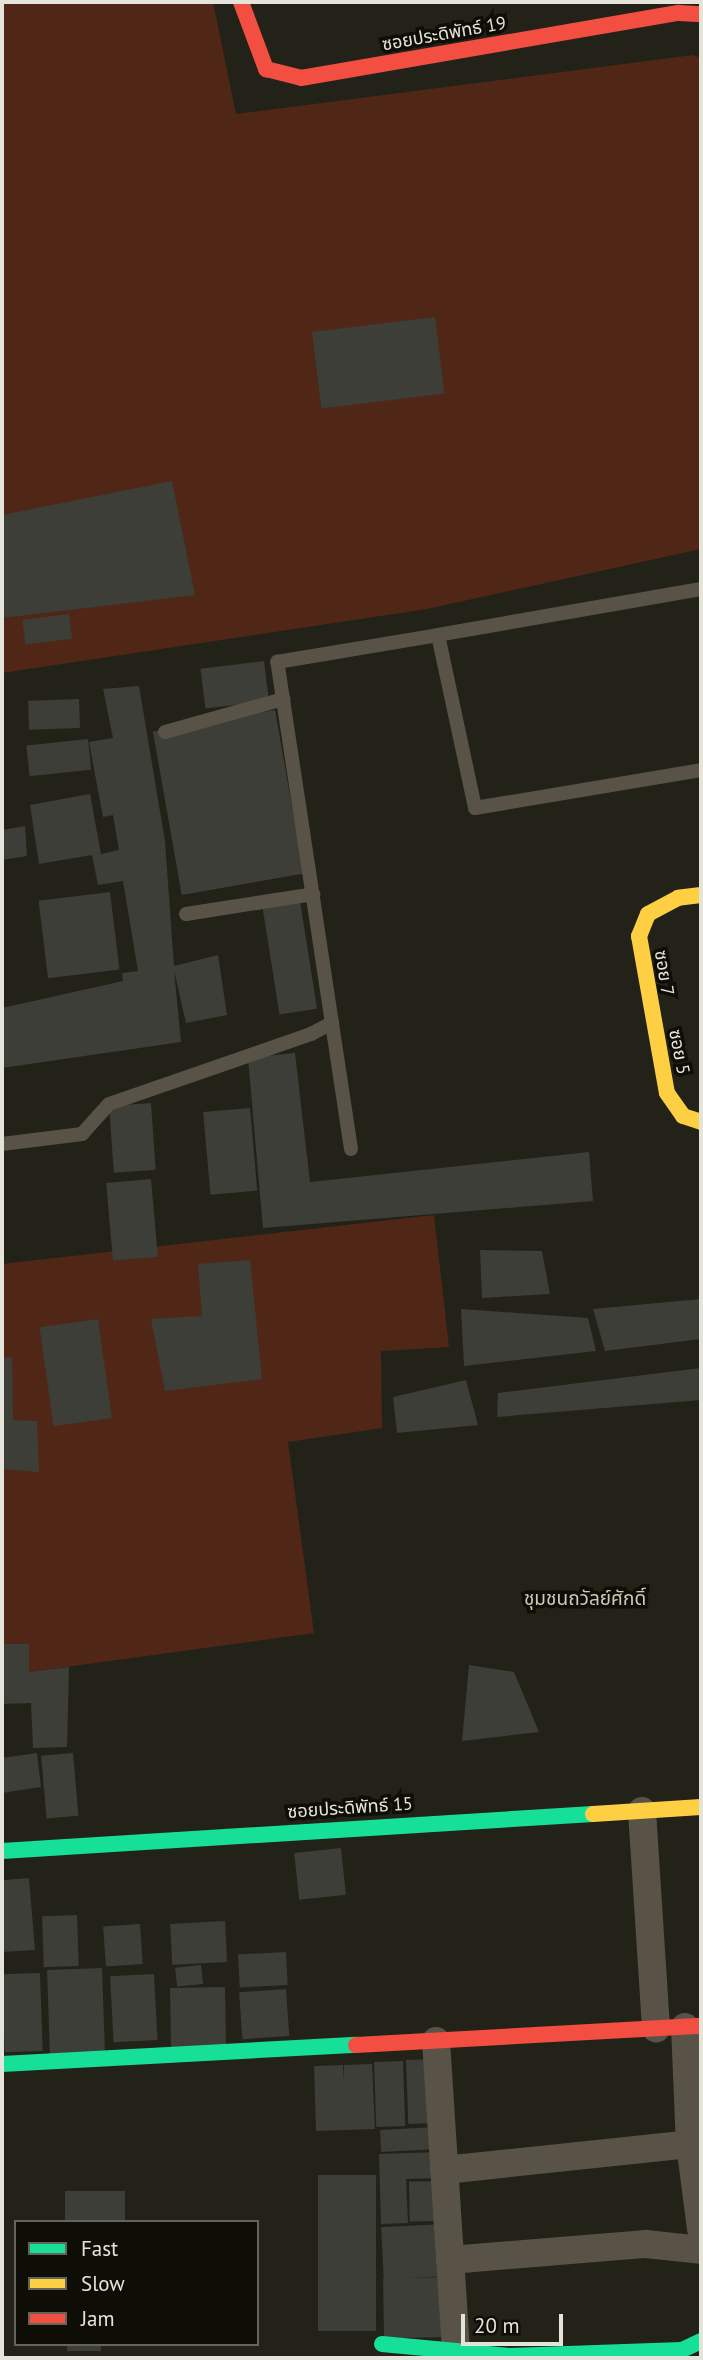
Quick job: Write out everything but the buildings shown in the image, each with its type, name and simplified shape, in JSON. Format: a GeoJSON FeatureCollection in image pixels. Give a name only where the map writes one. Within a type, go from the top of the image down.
{"type":"FeatureCollection","features":[{"type":"Feature","properties":{"kind":"street","name":"ซอยประดิพัทธ์ 19"},"geometry":{"type":"LineString","coordinates":[[241,2],[266,69],[301,78],[679,13],[701,14]]}},
{"type":"Feature","properties":{"kind":"street","name":"ซอย 7"},"geometry":{"type":"LineString","coordinates":[[652,1013],[639,936],[648,914],[678,898],[701,895]]}},
{"type":"Feature","properties":{"kind":"street","name":"ซอย 5"},"geometry":{"type":"LineString","coordinates":[[652,1013],[667,1093],[683,1116],[701,1122]]}},
{"type":"Feature","properties":{"kind":"street","name":"ซอยประดิพัทธ์ 15"},"geometry":{"type":"LineString","coordinates":[[2,1851],[701,1807]]}},
{"type":"Feature","properties":{"kind":"street"},"geometry":{"type":"LineString","coordinates":[[642,1811],[656,2029]]}},
{"type":"Feature","properties":{"kind":"street"},"geometry":{"type":"LineString","coordinates":[[2,2064],[693,2026],[690,2144],[701,2229]]}},
{"type":"Feature","properties":{"kind":"street"},"geometry":{"type":"LineString","coordinates":[[436,2041],[456,2353]]}},
{"type":"Feature","properties":{"kind":"street"},"geometry":{"type":"LineString","coordinates":[[444,2170],[690,2144]]}},
{"type":"Feature","properties":{"kind":"street"},"geometry":{"type":"LineString","coordinates":[[450,2260],[646,2244],[701,2250]]}},
{"type":"Feature","properties":{"kind":"street"},"geometry":{"type":"LineString","coordinates":[[382,2344],[498,2357],[681,2350],[701,2341]]}},
{"type":"Feature","properties":{"kind":"lane"},"geometry":{"type":"LineString","coordinates":[[351,1149],[277,662],[701,589]]}},
{"type":"Feature","properties":{"kind":"lane"},"geometry":{"type":"LineString","coordinates":[[438,635],[475,808],[701,770]]}},
{"type":"Feature","properties":{"kind":"lane"},"geometry":{"type":"LineString","coordinates":[[165,732],[283,699]]}},
{"type":"Feature","properties":{"kind":"lane"},"geometry":{"type":"LineString","coordinates":[[186,914],[313,894]]}},
{"type":"Feature","properties":{"kind":"lane"},"geometry":{"type":"LineString","coordinates":[[2,1144],[82,1134],[109,1104],[311,1034],[332,1023]]}},
{"type":"Feature","properties":{"kind":"shaded area"},"geometry":{"type":"Polygon","coordinates":[[[2,2],[213,2],[236,114],[693,55],[701,58],[701,549],[427,609],[2,673],[2,2]]]}},
{"type":"Feature","properties":{"kind":"shaded area"},"geometry":{"type":"Polygon","coordinates":[[[434,1215],[449,1347],[381,1351],[382,1428],[288,1442],[314,1633],[29,1672],[29,1644],[2,1644],[2,1264],[434,1215]]]}},
{"type":"Feature","properties":{"kind":"traffic: fast"},"geometry":{"type":"LineString","coordinates":[[2,1851],[593,1814]]}},
{"type":"Feature","properties":{"kind":"traffic: fast"},"geometry":{"type":"LineString","coordinates":[[2,2064],[356,2045]]}},
{"type":"Feature","properties":{"kind":"traffic: fast"},"geometry":{"type":"LineString","coordinates":[[382,2344],[510,2356],[682,2350],[701,2341]]}},
{"type":"Feature","properties":{"kind":"traffic: slow"},"geometry":{"type":"LineString","coordinates":[[701,895],[678,898],[648,914],[639,936],[667,1093],[683,1116],[701,1122]]}},
{"type":"Feature","properties":{"kind":"traffic: slow"},"geometry":{"type":"LineString","coordinates":[[593,1814],[701,1807]]}},
{"type":"Feature","properties":{"kind":"traffic: jam"},"geometry":{"type":"LineString","coordinates":[[241,2],[266,69],[301,78],[679,13],[701,14]]}},
{"type":"Feature","properties":{"kind":"traffic: jam"},"geometry":{"type":"LineString","coordinates":[[356,2045],[701,2026]]}},
{"type":"Feature","properties":{"kind":"district","name":"ชุมชนถวัลย์ศักดิ์"},"geometry":{"type":"Point","coordinates":[585,1599]}}]}
